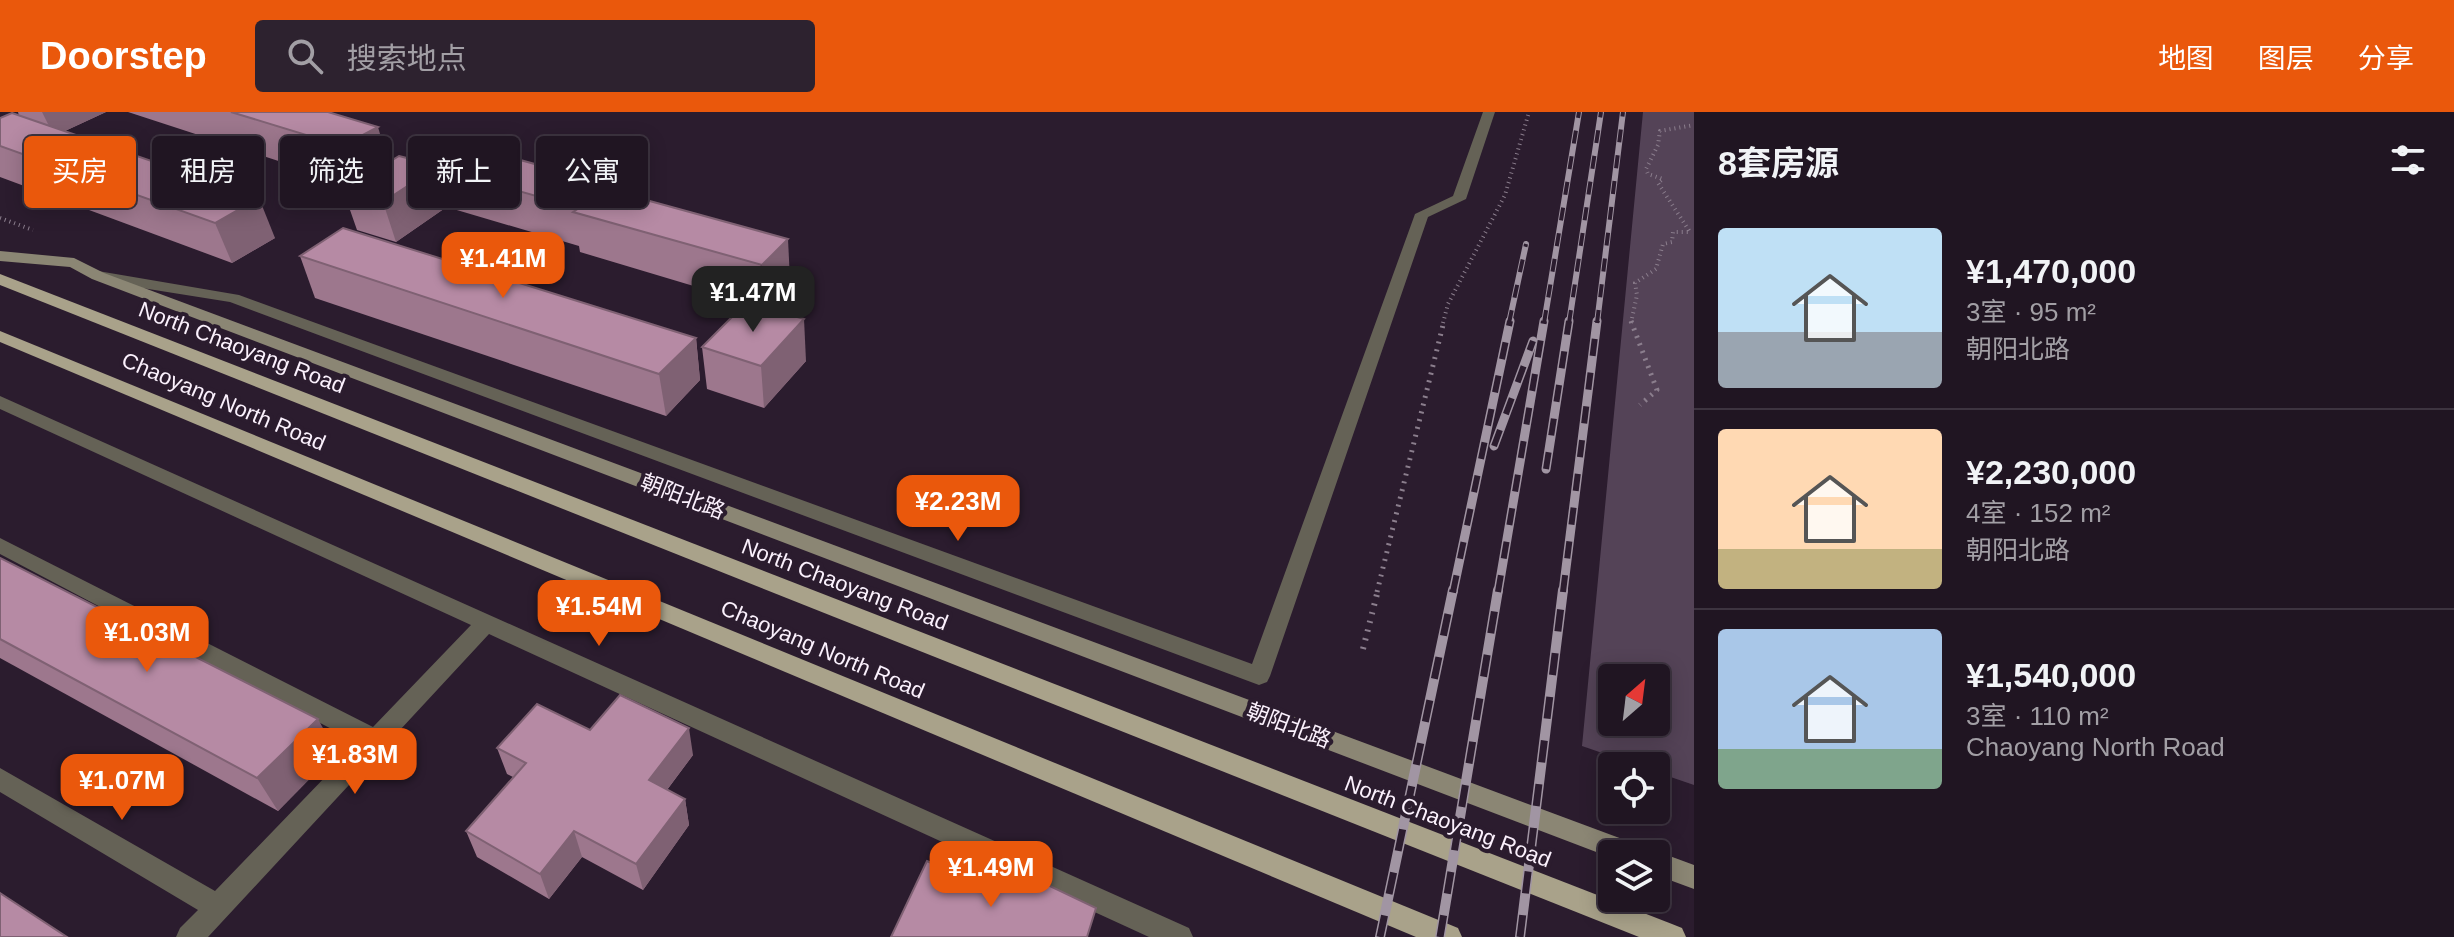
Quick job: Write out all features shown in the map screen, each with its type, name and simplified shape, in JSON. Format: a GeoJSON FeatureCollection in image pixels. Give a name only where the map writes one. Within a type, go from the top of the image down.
{"type":"FeatureCollection","features":[{"type":"Feature","properties":{"kind":"main road","name":"North Chaoyang Road"},"geometry":{"type":"LineString","coordinates":[[0,279],[1672,937]]}},
{"type":"Feature","properties":{"kind":"main road","name":"Chaoyang North Road"},"geometry":{"type":"LineString","coordinates":[[0,336],[1448,937]]}},
{"type":"Feature","properties":{"kind":"street"},"geometry":{"type":"LineString","coordinates":[[98,276],[233,298],[1259,676],[1422,214],[1459,199],[1489,112]]}},
{"type":"Feature","properties":{"kind":"street","name":"朝阳北路"},"geometry":{"type":"LineString","coordinates":[[0,256],[74,263],[98,276],[1598,841]]}},
{"type":"Feature","properties":{"kind":"street"},"geometry":{"type":"LineString","coordinates":[[0,402],[1179,937]]}},
{"type":"Feature","properties":{"kind":"street"},"geometry":{"type":"LineString","coordinates":[[0,545],[375,740]]}},
{"type":"Feature","properties":{"kind":"street"},"geometry":{"type":"LineString","coordinates":[[190,937],[486,623]]}},
{"type":"Feature","properties":{"kind":"street"},"geometry":{"type":"LineString","coordinates":[[0,779],[218,907]]}},
{"type":"Feature","properties":{"kind":"street"},"geometry":{"type":"LineString","coordinates":[[1670,868],[1694,877]]}},
{"type":"Feature","properties":{"kind":"path"},"geometry":{"type":"LineString","coordinates":[[1363,649],[1448,304],[1505,195],[1529,112]]}},
{"type":"Feature","properties":{"kind":"path"},"geometry":{"type":"LineString","coordinates":[[1640,405],[1657,390],[1631,323],[1637,295],[1635,283],[1656,269],[1663,244],[1672,242],[1673,232],[1690,232],[1658,183],[1663,179],[1648,174],[1646,169],[1658,145],[1660,131],[1694,125]]}},
{"type":"Feature","properties":{"kind":"path"},"geometry":{"type":"LineString","coordinates":[[0,218],[33,230]]}},
{"type":"Feature","properties":{"kind":"shaded area"},"geometry":{"type":"Polygon","coordinates":[[[1643,112],[1694,112],[1694,785],[1670,777],[1670,752],[1599,752],[1582,746],[1643,112]]]}},
{"type":"Feature","properties":{"kind":"building"},"geometry":{"type":"Polygon","coordinates":[[[231,112],[328,112],[378,127],[361,136],[309,136],[231,112]]]}},
{"type":"Feature","properties":{"kind":"building"},"geometry":{"type":"Polygon","coordinates":[[[12,113],[79,136],[24,136],[24,155],[0,146],[0,118],[12,113]]]}},
{"type":"Feature","properties":{"kind":"building"},"geometry":{"type":"Polygon","coordinates":[[[136,156],[152,161],[152,200],[136,195],[136,156]]]}},
{"type":"Feature","properties":{"kind":"building"},"geometry":{"type":"Polygon","coordinates":[[[399,156],[408,158],[408,186],[392,196],[392,160],[399,156]]]}},
{"type":"Feature","properties":{"kind":"building"},"geometry":{"type":"Polygon","coordinates":[[[520,160],[536,164],[536,196],[520,191],[520,160]]]}},
{"type":"Feature","properties":{"kind":"building"},"geometry":{"type":"Polygon","coordinates":[[[648,201],[788,239],[762,265],[573,212],[579,208],[648,208],[648,201]]]}},
{"type":"Feature","properties":{"kind":"building"},"geometry":{"type":"Polygon","coordinates":[[[173,208],[241,208],[215,223],[173,208]]]}},
{"type":"Feature","properties":{"kind":"building"},"geometry":{"type":"Polygon","coordinates":[[[343,228],[696,338],[659,374],[300,256],[343,228]]]}},
{"type":"Feature","properties":{"kind":"building"},"geometry":{"type":"Polygon","coordinates":[[[747,302],[804,319],[761,366],[702,347],[747,302]]]}},
{"type":"Feature","properties":{"kind":"building"},"geometry":{"type":"Polygon","coordinates":[[[0,558],[318,719],[257,778],[0,639],[0,558]]]}},
{"type":"Feature","properties":{"kind":"building"},"geometry":{"type":"Polygon","coordinates":[[[620,695],[689,728],[649,780],[685,799],[636,864],[574,831],[540,874],[466,831],[526,763],[497,748],[537,704],[590,730],[620,695]]]}},
{"type":"Feature","properties":{"kind":"building"},"geometry":{"type":"Polygon","coordinates":[[[927,861],[995,892],[1008,866],[1096,908],[1087,937],[891,937],[927,861]]]}},
{"type":"Feature","properties":{"kind":"building"},"geometry":{"type":"Polygon","coordinates":[[[0,893],[67,937],[0,937],[0,893]]]}},
{"type":"Feature","properties":{"kind":"railway"},"geometry":{"type":"LineString","coordinates":[[1544,323],[1579,112]]}},
{"type":"Feature","properties":{"kind":"railway"},"geometry":{"type":"LineString","coordinates":[[1569,323],[1601,112]]}},
{"type":"Feature","properties":{"kind":"railway"},"geometry":{"type":"LineString","coordinates":[[1597,323],[1623,112]]}},
{"type":"Feature","properties":{"kind":"railway"},"geometry":{"type":"LineString","coordinates":[[1509,323],[1526,244]]}},
{"type":"Feature","properties":{"kind":"railway"},"geometry":{"type":"LineString","coordinates":[[1453,592],[1510,321]]}},
{"type":"Feature","properties":{"kind":"railway"},"geometry":{"type":"LineString","coordinates":[[1498,592],[1544,321]]}},
{"type":"Feature","properties":{"kind":"railway"},"geometry":{"type":"LineString","coordinates":[[1546,469],[1569,321]]}},
{"type":"Feature","properties":{"kind":"railway"},"geometry":{"type":"LineString","coordinates":[[1563,592],[1597,321]]}},
{"type":"Feature","properties":{"kind":"railway"},"geometry":{"type":"LineString","coordinates":[[1494,446],[1533,341]]}},
{"type":"Feature","properties":{"kind":"railway"},"geometry":{"type":"LineString","coordinates":[[1380,937],[1453,590]]}},
{"type":"Feature","properties":{"kind":"railway"},"geometry":{"type":"LineString","coordinates":[[1440,937],[1498,590]]}},
{"type":"Feature","properties":{"kind":"railway"},"geometry":{"type":"LineString","coordinates":[[1520,937],[1563,590]]}}]}
